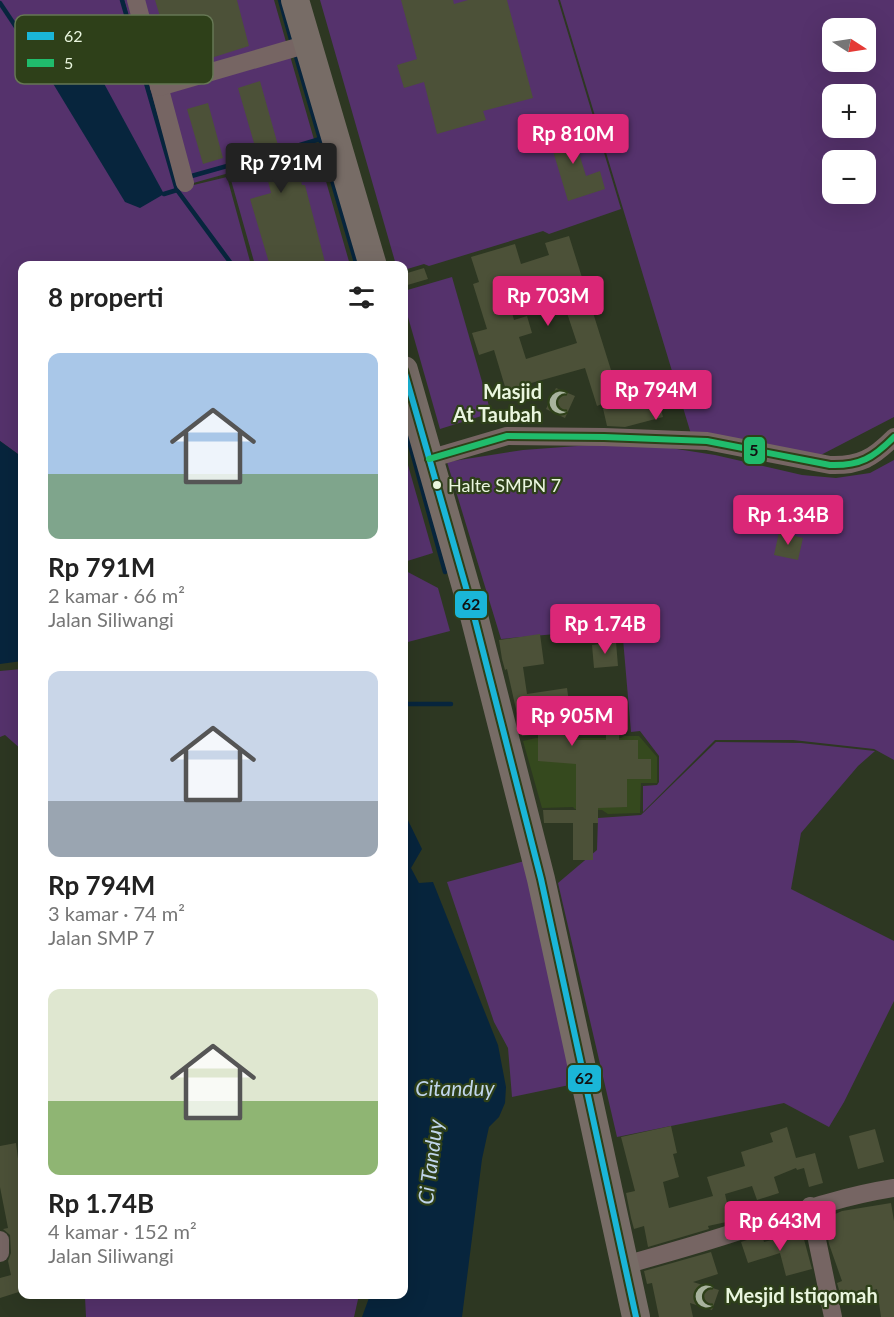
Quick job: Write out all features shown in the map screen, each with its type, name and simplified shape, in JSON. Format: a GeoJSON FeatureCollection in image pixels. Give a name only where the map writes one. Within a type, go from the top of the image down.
{"type":"FeatureCollection","features":[{"type":"Feature","properties":{"kind":"highway"},"geometry":{"type":"LineString","coordinates":[[295,0],[372,261]]}},
{"type":"Feature","properties":{"kind":"highway"},"geometry":{"type":"LineString","coordinates":[[408,384],[474,618],[541,879],[636,1317]]}},
{"type":"Feature","properties":{"kind":"street"},"geometry":{"type":"LineString","coordinates":[[136,0],[140,15]]}},
{"type":"Feature","properties":{"kind":"street"},"geometry":{"type":"LineString","coordinates":[[213,71],[308,44]]}},
{"type":"Feature","properties":{"kind":"street"},"geometry":{"type":"LineString","coordinates":[[158,84],[185,183]]}},
{"type":"Feature","properties":{"kind":"street"},"geometry":{"type":"LineString","coordinates":[[159,87],[169,84]]}},
{"type":"Feature","properties":{"kind":"street"},"geometry":{"type":"LineString","coordinates":[[429,459],[507,436],[604,437],[707,441],[830,465],[848,466],[861,463],[894,437]]}},
{"type":"Feature","properties":{"kind":"street"},"geometry":{"type":"LineString","coordinates":[[625,1265],[747,1228],[810,1206],[856,1194],[894,1188]]}},
{"type":"Feature","properties":{"kind":"street"},"geometry":{"type":"LineString","coordinates":[[810,1206],[833,1317]]}},
{"type":"Feature","properties":{"kind":"street"},"geometry":{"type":"LineString","coordinates":[[0,1240],[0,1253]]}},
{"type":"Feature","properties":{"kind":"shaded area"},"geometry":{"type":"Polygon","coordinates":[[[0,0],[122,0],[126,15],[15,15],[15,84],[146,84],[177,189],[227,177],[250,261],[18,261],[18,454],[0,441],[0,0]]]}},
{"type":"Feature","properties":{"kind":"shaded area"},"geometry":{"type":"Polygon","coordinates":[[[124,0],[274,0],[349,261],[254,261],[229,173],[179,187],[149,84],[213,84],[213,15],[128,15],[124,0]]]}},
{"type":"Feature","properties":{"kind":"shaded area"},"geometry":{"type":"Polygon","coordinates":[[[320,0],[558,0],[621,209],[549,234],[543,231],[429,266],[424,264],[408,269],[408,261],[395,261],[320,0]]]}},
{"type":"Feature","properties":{"kind":"shaded area"},"geometry":{"type":"Polygon","coordinates":[[[560,0],[894,0],[894,417],[815,458],[691,434],[560,0]]]}},
{"type":"Feature","properties":{"kind":"shaded area"},"geometry":{"type":"Polygon","coordinates":[[[452,277],[491,413],[440,429],[408,317],[408,290],[452,277]]]}},
{"type":"Feature","properties":{"kind":"shaded area"},"geometry":{"type":"Polygon","coordinates":[[[632,442],[715,455],[802,475],[836,478],[870,473],[894,460],[894,760],[874,749],[793,740],[715,740],[643,812],[643,786],[657,785],[659,782],[659,756],[640,731],[631,732],[623,639],[567,633],[501,639],[447,462],[523,450],[632,442]]]}},
{"type":"Feature","properties":{"kind":"shaded area"},"geometry":{"type":"Polygon","coordinates":[[[408,465],[433,553],[408,561],[408,465]]]}},
{"type":"Feature","properties":{"kind":"shaded area"},"geometry":{"type":"Polygon","coordinates":[[[408,572],[438,588],[450,631],[408,642],[408,572]]]}},
{"type":"Feature","properties":{"kind":"shaded area"},"geometry":{"type":"Polygon","coordinates":[[[18,669],[18,746],[5,735],[0,737],[0,671],[18,669]]]}},
{"type":"Feature","properties":{"kind":"shaded area"},"geometry":{"type":"Polygon","coordinates":[[[639,736],[657,757],[657,783],[641,783],[640,813],[608,814],[602,810],[573,807],[542,808],[523,741],[536,738],[621,738],[639,736]]]}},
{"type":"Feature","properties":{"kind":"shaded area"},"geometry":{"type":"Polygon","coordinates":[[[716,742],[801,743],[875,751],[858,766],[801,833],[791,889],[894,941],[894,1001],[844,1102],[829,1127],[784,1103],[617,1137],[558,883],[597,850],[598,818],[641,815],[716,742]]]}},
{"type":"Feature","properties":{"kind":"shaded area"},"geometry":{"type":"Polygon","coordinates":[[[528,860],[579,1083],[512,1097],[508,1048],[494,1022],[447,882],[528,860]]]}},
{"type":"Feature","properties":{"kind":"shaded area"},"geometry":{"type":"Polygon","coordinates":[[[85,1299],[358,1299],[354,1317],[86,1317],[85,1299]]]}},
{"type":"Feature","properties":{"kind":"water"},"geometry":{"type":"Polygon","coordinates":[[[53,84],[104,84],[164,194],[140,208],[125,202],[53,84]]]}},
{"type":"Feature","properties":{"kind":"water"},"geometry":{"type":"Polygon","coordinates":[[[0,441],[18,454],[18,662],[0,664],[0,441]]]}},
{"type":"Feature","properties":{"kind":"water","name":"Citanduy"},"geometry":{"type":"Polygon","coordinates":[[[408,820],[422,849],[411,868],[419,883],[433,882],[498,1045],[506,1087],[505,1103],[499,1117],[489,1127],[482,1159],[462,1317],[362,1317],[369,1299],[408,1299],[408,820]]]}},
{"type":"Feature","properties":{"kind":"building"},"geometry":{"type":"Polygon","coordinates":[[[155,0],[237,0],[249,46],[213,57],[213,15],[160,15],[155,0]]]}},
{"type":"Feature","properties":{"kind":"building"},"geometry":{"type":"Polygon","coordinates":[[[401,0],[453,0],[454,4],[468,0],[507,0],[533,98],[483,111],[486,120],[437,134],[424,82],[404,88],[397,65],[417,59],[401,0]]]}},
{"type":"Feature","properties":{"kind":"building"},"geometry":{"type":"Polygon","coordinates":[[[260,81],[281,156],[294,153],[302,185],[305,185],[325,261],[269,261],[250,199],[271,193],[260,149],[256,150],[238,88],[260,81]]]}},
{"type":"Feature","properties":{"kind":"building"},"geometry":{"type":"Polygon","coordinates":[[[208,103],[223,158],[203,164],[187,109],[208,103]]]}},
{"type":"Feature","properties":{"kind":"building"},"geometry":{"type":"Polygon","coordinates":[[[570,124],[586,176],[600,171],[605,189],[568,201],[547,131],[570,124]]]}},
{"type":"Feature","properties":{"kind":"building"},"geometry":{"type":"Polygon","coordinates":[[[569,236],[621,402],[657,393],[663,417],[625,427],[607,426],[602,404],[597,406],[585,368],[506,390],[494,350],[479,355],[472,333],[487,329],[473,284],[479,282],[471,257],[515,244],[521,264],[549,255],[545,243],[569,236]],[[557,283],[508,298],[514,320],[527,316],[532,333],[519,337],[526,359],[577,343],[557,283]]]}},
{"type":"Feature","properties":{"kind":"building"},"geometry":{"type":"Polygon","coordinates":[[[424,268],[428,279],[408,285],[408,273],[424,268]]]}},
{"type":"Feature","properties":{"kind":"building","name":"Masjid At Taubah"},"geometry":{"type":"Polygon","coordinates":[[[556,388],[575,396],[565,418],[546,409],[556,388]]]}},
{"type":"Feature","properties":{"kind":"building"},"geometry":{"type":"Polygon","coordinates":[[[779,532],[803,538],[798,560],[774,555],[779,532]]]}},
{"type":"Feature","properties":{"kind":"building"},"geometry":{"type":"Polygon","coordinates":[[[540,634],[544,664],[523,667],[527,694],[567,688],[574,740],[606,740],[606,720],[620,720],[619,740],[638,740],[638,759],[651,759],[651,779],[627,779],[627,807],[598,808],[598,823],[593,823],[593,860],[573,860],[573,823],[544,823],[543,810],[576,810],[576,764],[538,761],[538,734],[522,736],[507,669],[505,670],[502,659],[499,640],[540,634]]]}},
{"type":"Feature","properties":{"kind":"building"},"geometry":{"type":"Polygon","coordinates":[[[616,642],[618,666],[594,668],[592,645],[616,642]]]}},
{"type":"Feature","properties":{"kind":"building"},"geometry":{"type":"Polygon","coordinates":[[[671,1126],[677,1153],[673,1154],[679,1177],[663,1182],[669,1208],[713,1196],[707,1177],[745,1166],[741,1152],[773,1142],[770,1133],[787,1127],[796,1158],[815,1153],[823,1183],[809,1187],[804,1168],[797,1170],[796,1168],[774,1177],[779,1193],[757,1200],[752,1186],[725,1194],[731,1221],[708,1226],[709,1229],[648,1247],[644,1226],[634,1229],[631,1218],[626,1193],[635,1191],[621,1137],[671,1126]]]}},
{"type":"Feature","properties":{"kind":"building"},"geometry":{"type":"Polygon","coordinates":[[[875,1129],[884,1162],[858,1169],[849,1136],[875,1129]]]}},
{"type":"Feature","properties":{"kind":"building"},"geometry":{"type":"Polygon","coordinates":[[[16,1143],[18,1159],[18,1292],[0,1298],[0,1278],[11,1275],[8,1261],[11,1253],[10,1235],[3,1229],[8,1228],[0,1187],[0,1146],[16,1143]]]}},
{"type":"Feature","properties":{"kind":"building"},"geometry":{"type":"Polygon","coordinates":[[[891,1203],[894,1221],[894,1317],[881,1317],[877,1289],[842,1300],[837,1283],[842,1281],[829,1244],[824,1219],[842,1211],[891,1203]]]}},
{"type":"Feature","properties":{"kind":"building"},"geometry":{"type":"Polygon","coordinates":[[[802,1232],[812,1269],[786,1276],[780,1253],[748,1263],[741,1242],[762,1235],[764,1242],[802,1232]]]}},
{"type":"Feature","properties":{"kind":"building"},"geometry":{"type":"Polygon","coordinates":[[[711,1252],[718,1274],[693,1282],[719,1290],[712,1310],[690,1303],[693,1317],[659,1317],[652,1283],[647,1284],[644,1271],[711,1252]]]}},
{"type":"Feature","properties":{"kind":"waterway"},"geometry":{"type":"LineString","coordinates":[[122,0],[126,15]]}},
{"type":"Feature","properties":{"kind":"waterway"},"geometry":{"type":"LineString","coordinates":[[280,0],[292,43]]}},
{"type":"Feature","properties":{"kind":"waterway"},"geometry":{"type":"LineString","coordinates":[[0,3],[15,26]]}},
{"type":"Feature","properties":{"kind":"waterway"},"geometry":{"type":"LineString","coordinates":[[295,53],[356,261]]}},
{"type":"Feature","properties":{"kind":"waterway"},"geometry":{"type":"LineString","coordinates":[[146,84],[177,190],[229,261]]}},
{"type":"Feature","properties":{"kind":"waterway"},"geometry":{"type":"LineString","coordinates":[[300,145],[320,139]]}},
{"type":"Feature","properties":{"kind":"waterway"},"geometry":{"type":"LineString","coordinates":[[275,152],[286,149]]}},
{"type":"Feature","properties":{"kind":"waterway"},"geometry":{"type":"LineString","coordinates":[[188,177],[266,155]]}},
{"type":"Feature","properties":{"kind":"waterway"},"geometry":{"type":"LineString","coordinates":[[164,194],[177,190]]}},
{"type":"Feature","properties":{"kind":"waterway"},"geometry":{"type":"LineString","coordinates":[[408,438],[445,572]]}},
{"type":"Feature","properties":{"kind":"waterway"},"geometry":{"type":"LineString","coordinates":[[408,704],[451,704]]}},
{"type":"Feature","properties":{"kind":"transit line","name":"62"},"geometry":{"type":"LineString","coordinates":[[408,384],[473,612],[541,879],[636,1317]]}},
{"type":"Feature","properties":{"kind":"transit line","name":"5"},"geometry":{"type":"LineString","coordinates":[[429,459],[507,436],[604,437],[707,441],[830,465],[841,465],[865,459],[894,437]]}},
{"type":"Feature","properties":{"kind":"place","name":"Masjid At Taubah"},"geometry":{"type":"Point","coordinates":[560,403]}},
{"type":"Feature","properties":{"kind":"place","name":"Halte SMPN 7"},"geometry":{"type":"Point","coordinates":[437,485]}},
{"type":"Feature","properties":{"kind":"place","name":"Mesjid Istiqomah"},"geometry":{"type":"Point","coordinates":[707,1296]}},
{"type":"Feature","properties":{"kind":"water label","name":"Ci Tanduy"},"geometry":{"type":"Point","coordinates":[431,1162]}}]}
